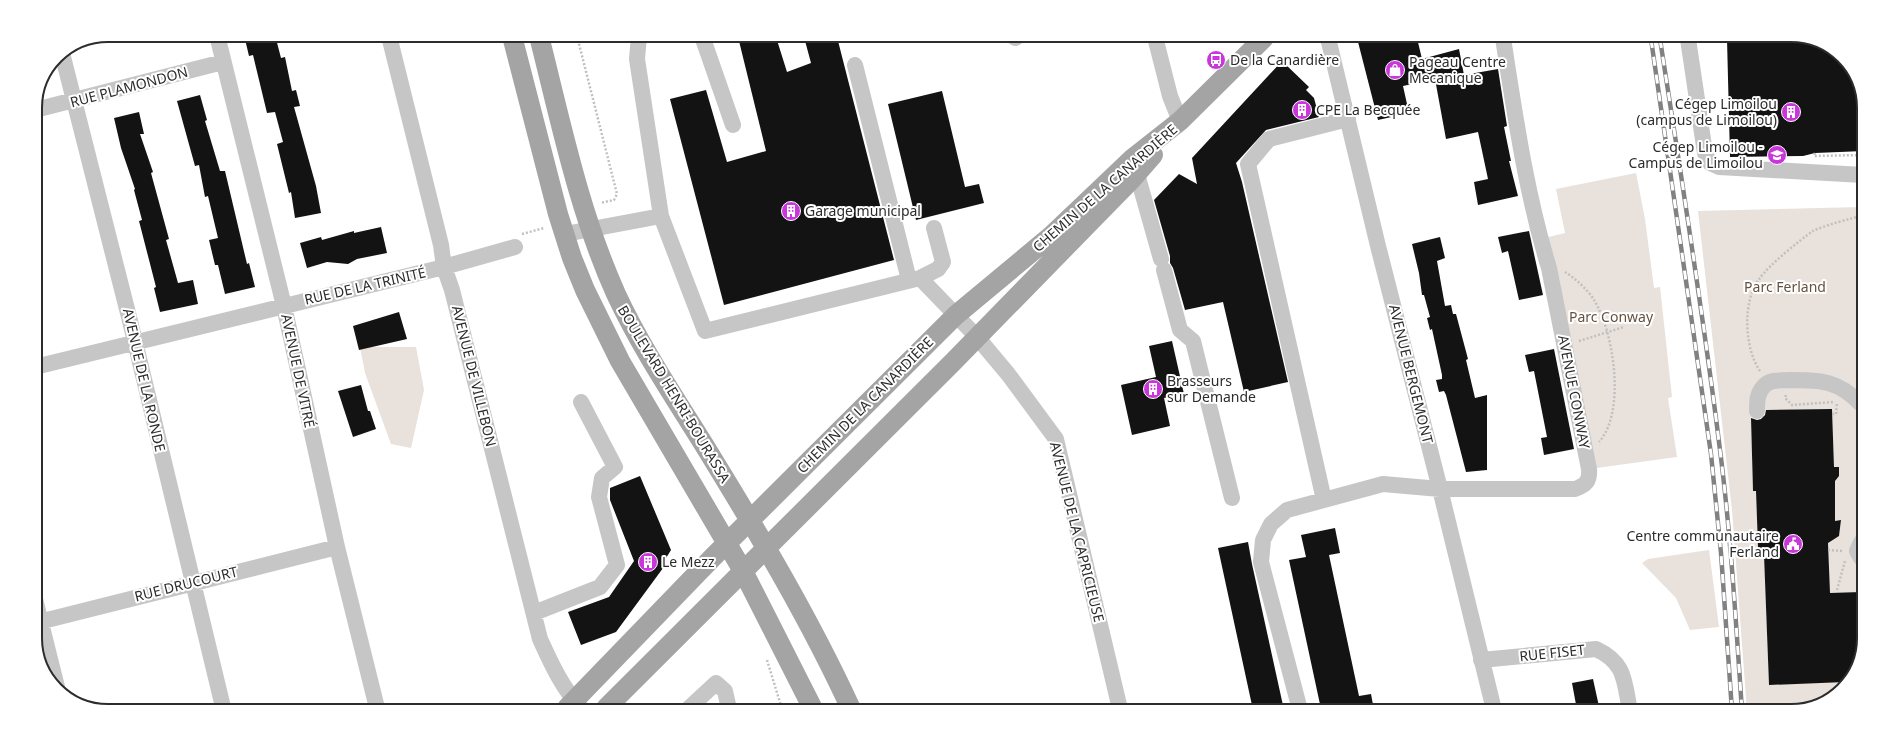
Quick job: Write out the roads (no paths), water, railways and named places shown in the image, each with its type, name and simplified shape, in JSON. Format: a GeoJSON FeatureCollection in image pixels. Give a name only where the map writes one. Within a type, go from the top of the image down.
{"type":"FeatureCollection","features":[{"type":"Feature","properties":{"kind":"main road","name":"BOULEVARD HENRI-BOURASSA"},"geometry":{"type":"LineString","coordinates":[[513,42],[556,231],[620,361],[743,571],[810,704]]}},
{"type":"Feature","properties":{"kind":"main road","name":"BOULEVARD HENRI-BOURASSA"},"geometry":{"type":"LineString","coordinates":[[540,42],[582,208],[592,230],[604,265],[634,330],[750,520],[805,616],[849,704]]}},
{"type":"Feature","properties":{"kind":"main road","name":"CHEMIN DE LA CANARDIÈRE"},"geometry":{"type":"LineString","coordinates":[[610,704],[977,337],[1137,174],[1180,121],[1260,42]]}},
{"type":"Feature","properties":{"kind":"main road","name":"CHEMIN DE LA CANARDIÈRE"},"geometry":{"type":"LineString","coordinates":[[576,704],[726,544],[956,315],[1051,236],[1133,158],[1180,121]]}},
{"type":"Feature","properties":{"kind":"street","name":"AVENUE DE VITRÉ"},"geometry":{"type":"LineString","coordinates":[[219,42],[284,306],[337,547],[375,704]]}},
{"type":"Feature","properties":{"kind":"street","name":"AVENUE DE VILLEBON"},"geometry":{"type":"LineString","coordinates":[[390,42],[441,245],[444,267],[454,298],[540,639],[573,704]]}},
{"type":"Feature","properties":{"kind":"street"},"geometry":{"type":"LineString","coordinates":[[638,42],[637,59],[661,216],[705,331],[914,279],[938,269],[943,262],[934,228]]}},
{"type":"Feature","properties":{"kind":"street"},"geometry":{"type":"LineString","coordinates":[[704,42],[734,125]]}},
{"type":"Feature","properties":{"kind":"street"},"geometry":{"type":"LineString","coordinates":[[1156,42],[1170,96],[1180,121]]}},
{"type":"Feature","properties":{"kind":"street","name":"AVENUE BERGEMONT"},"geometry":{"type":"LineString","coordinates":[[1329,42],[1378,246],[1440,489],[1492,704]]}},
{"type":"Feature","properties":{"kind":"street","name":"AVENUE CONWAY"},"geometry":{"type":"LineString","coordinates":[[1440,489],[1575,489],[1585,485],[1590,478],[1549,268],[1540,239],[1526,172],[1504,42]]}},
{"type":"Feature","properties":{"kind":"street"},"geometry":{"type":"LineString","coordinates":[[1688,42],[1705,153],[1710,163],[1719,167],[1857,175]]}},
{"type":"Feature","properties":{"kind":"street","name":"AVENUE DE LA RONDE"},"geometry":{"type":"LineString","coordinates":[[64,59],[135,342],[222,704]]}},
{"type":"Feature","properties":{"kind":"street","name":"RUE PLAMONDON"},"geometry":{"type":"LineString","coordinates":[[42,108],[224,62]]}},
{"type":"Feature","properties":{"kind":"street"},"geometry":{"type":"LineString","coordinates":[[855,65],[914,279]]}},
{"type":"Feature","properties":{"kind":"street"},"geometry":{"type":"LineString","coordinates":[[1324,500],[1248,164],[1269,139],[1348,119]]}},
{"type":"Feature","properties":{"kind":"street"},"geometry":{"type":"LineString","coordinates":[[1137,174],[1180,330],[1193,341],[1232,498]]}},
{"type":"Feature","properties":{"kind":"street"},"geometry":{"type":"LineString","coordinates":[[556,231],[592,230],[661,216]]}},
{"type":"Feature","properties":{"kind":"street","name":"RUE DE LA TRINITÉ"},"geometry":{"type":"LineString","coordinates":[[42,364],[444,267],[514,247]]}},
{"type":"Feature","properties":{"kind":"street","name":"AVENUE DE LA CAPRICIEUSE"},"geometry":{"type":"LineString","coordinates":[[914,279],[956,315],[977,337],[1008,374],[1056,439],[1119,704]]}},
{"type":"Feature","properties":{"kind":"street"},"geometry":{"type":"LineString","coordinates":[[1757,411],[1758,395],[1765,385],[1772,381],[1819,380],[1839,386],[1857,401]]}},
{"type":"Feature","properties":{"kind":"street"},"geometry":{"type":"LineString","coordinates":[[534,613],[600,587],[618,565],[599,497],[602,478],[615,468],[581,402]]}},
{"type":"Feature","properties":{"kind":"street"},"geometry":{"type":"LineString","coordinates":[[1298,704],[1261,562],[1263,540],[1271,524],[1287,510],[1383,484],[1440,489]]}},
{"type":"Feature","properties":{"kind":"street","name":"RUE DRUCOURT"},"geometry":{"type":"LineString","coordinates":[[42,621],[337,547]]}},
{"type":"Feature","properties":{"kind":"street"},"geometry":{"type":"LineString","coordinates":[[42,636],[53,674]]}},
{"type":"Feature","properties":{"kind":"street","name":"RUE FISET"},"geometry":{"type":"LineString","coordinates":[[1481,660],[1596,649],[1607,654],[1616,661],[1623,672],[1629,704]]}},
{"type":"Feature","properties":{"kind":"street"},"geometry":{"type":"LineString","coordinates":[[693,704],[716,683],[725,691],[728,704]]}},
{"type":"Feature","properties":{"kind":"railway"},"geometry":{"type":"LineString","coordinates":[[1651,42],[1711,454],[1721,553],[1732,704]]}},
{"type":"Feature","properties":{"kind":"railway"},"geometry":{"type":"LineString","coordinates":[[1660,42],[1699,295],[1724,482],[1742,704]]}},
{"type":"Feature","properties":{"kind":"place","name":"De la Canardière"},"geometry":{"type":"Point","coordinates":[1216,60]}},
{"type":"Feature","properties":{"kind":"place","name":"Pageau Centre Mecanique"},"geometry":{"type":"Point","coordinates":[1395,70]}},
{"type":"Feature","properties":{"kind":"place","name":"CPE La Becquée"},"geometry":{"type":"Point","coordinates":[1302,110]}},
{"type":"Feature","properties":{"kind":"place","name":"Cégep Limoilou (campus de Limoilou)"},"geometry":{"type":"Point","coordinates":[1791,112]}},
{"type":"Feature","properties":{"kind":"place","name":"Cégep Limoilou - Campus de Limoilou"},"geometry":{"type":"Point","coordinates":[1777,155]}},
{"type":"Feature","properties":{"kind":"place","name":"Garage municipal"},"geometry":{"type":"Point","coordinates":[791,211]}},
{"type":"Feature","properties":{"kind":"place","name":"Brasseurs sur Demande"},"geometry":{"type":"Point","coordinates":[1153,389]}},
{"type":"Feature","properties":{"kind":"place","name":"Centre communautaire Ferland"},"geometry":{"type":"Point","coordinates":[1793,544]}},
{"type":"Feature","properties":{"kind":"place","name":"Le Mezz"},"geometry":{"type":"Point","coordinates":[648,562]}},
{"type":"Feature","properties":{"kind":"park label","name":"Parc Ferland"},"geometry":{"type":"Point","coordinates":[1785,287]}},
{"type":"Feature","properties":{"kind":"park label","name":"Parc Conway"},"geometry":{"type":"Point","coordinates":[1611,317]}}]}
